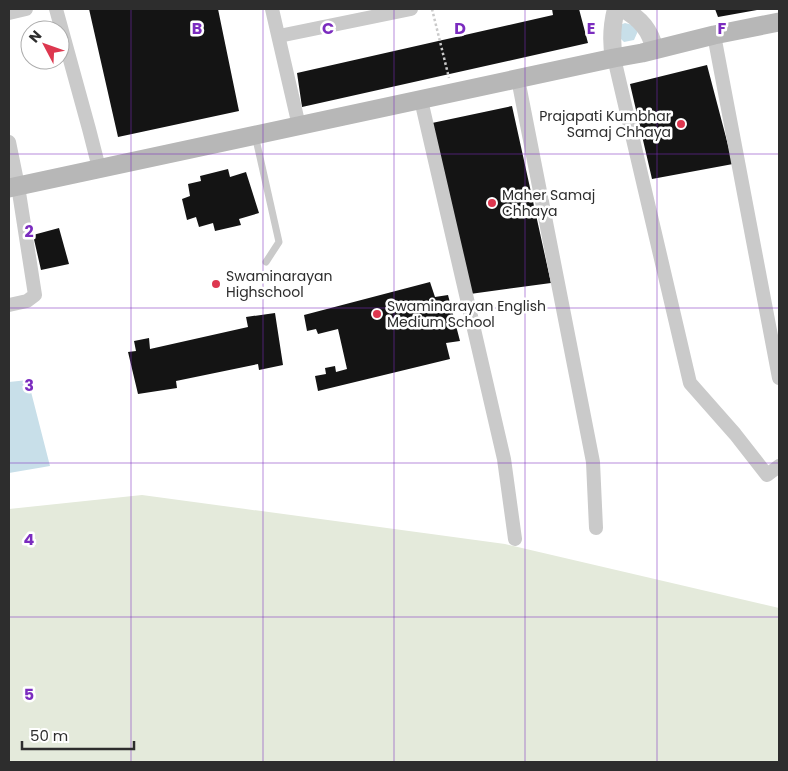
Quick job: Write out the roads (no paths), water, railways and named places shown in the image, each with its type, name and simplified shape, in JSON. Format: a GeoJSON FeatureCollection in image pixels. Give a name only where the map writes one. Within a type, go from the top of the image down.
{"type":"FeatureCollection","features":[{"type":"Feature","properties":{"kind":"main road"},"geometry":{"type":"LineString","coordinates":[[13,187],[779,22]]}},
{"type":"Feature","properties":{"kind":"street"},"geometry":{"type":"LineString","coordinates":[[9,13],[26,9]]}},
{"type":"Feature","properties":{"kind":"street"},"geometry":{"type":"LineString","coordinates":[[56,9],[99,168]]}},
{"type":"Feature","properties":{"kind":"street"},"geometry":{"type":"LineString","coordinates":[[272,9],[299,126]]}},
{"type":"Feature","properties":{"kind":"street"},"geometry":{"type":"LineString","coordinates":[[279,36],[411,9]]}},
{"type":"Feature","properties":{"kind":"street"},"geometry":{"type":"LineString","coordinates":[[616,9],[612,41],[614,58],[690,383],[735,434],[767,475],[779,466]]}},
{"type":"Feature","properties":{"kind":"street"},"geometry":{"type":"LineString","coordinates":[[623,9],[633,14],[639,20],[652,37],[655,50]]}},
{"type":"Feature","properties":{"kind":"street"},"geometry":{"type":"LineString","coordinates":[[776,9],[779,22]]}},
{"type":"Feature","properties":{"kind":"street"},"geometry":{"type":"LineString","coordinates":[[714,35],[779,378]]}},
{"type":"Feature","properties":{"kind":"street"},"geometry":{"type":"LineString","coordinates":[[518,79],[593,462],[596,528]]}},
{"type":"Feature","properties":{"kind":"street"},"geometry":{"type":"LineString","coordinates":[[421,100],[504,459],[515,540]]}},
{"type":"Feature","properties":{"kind":"street"},"geometry":{"type":"LineString","coordinates":[[9,142],[13,187],[35,295],[27,301],[9,305]]}},
{"type":"Feature","properties":{"kind":"lane"},"geometry":{"type":"LineString","coordinates":[[255,135],[279,242],[266,262]]}},
{"type":"Feature","properties":{"kind":"water"},"geometry":{"type":"Polygon","coordinates":[[[625,23],[633,25],[638,31],[634,40],[624,42],[616,34],[620,25],[625,23]]]}},
{"type":"Feature","properties":{"kind":"water"},"geometry":{"type":"Polygon","coordinates":[[[28,380],[50,466],[9,473],[9,382],[28,380]]]}},
{"type":"Feature","properties":{"kind":"place","name":"Prajapati Kumbhar Samaj Chhaya"},"geometry":{"type":"Point","coordinates":[681,124]}},
{"type":"Feature","properties":{"kind":"place","name":"Maher Samaj Chhaya"},"geometry":{"type":"Point","coordinates":[492,203]}},
{"type":"Feature","properties":{"kind":"place","name":"Swaminarayan Highschool"},"geometry":{"type":"Point","coordinates":[216,284]}},
{"type":"Feature","properties":{"kind":"place","name":"Swaminarayan English Medium School"},"geometry":{"type":"Point","coordinates":[377,314]}}]}
